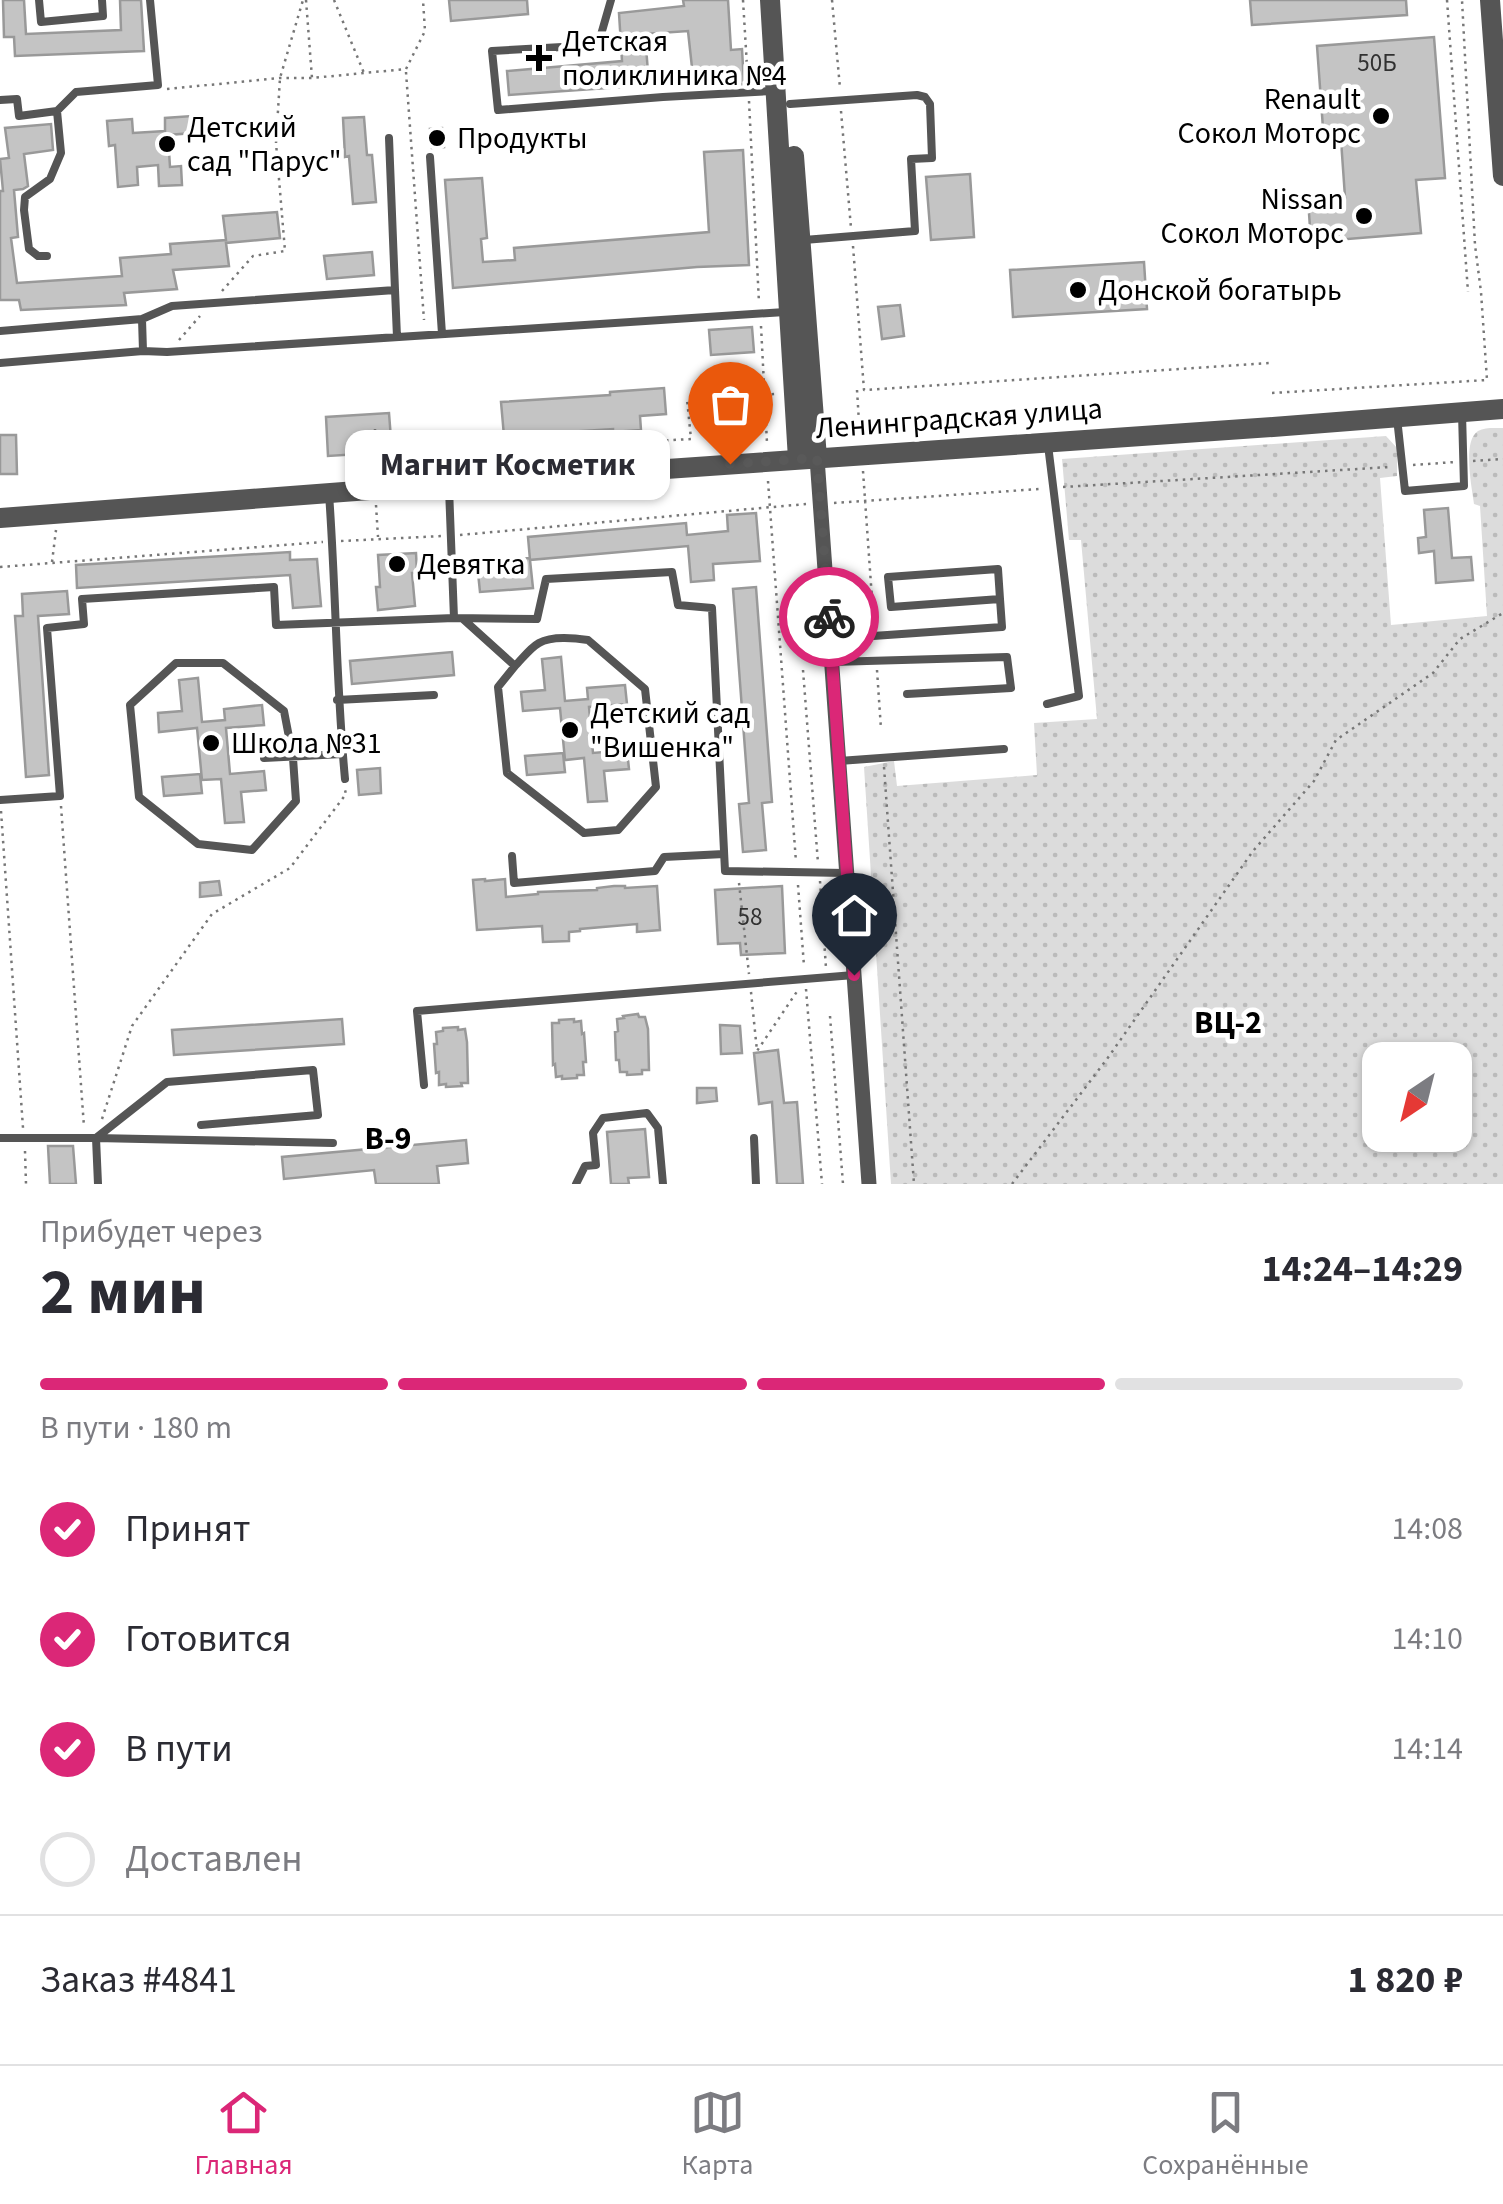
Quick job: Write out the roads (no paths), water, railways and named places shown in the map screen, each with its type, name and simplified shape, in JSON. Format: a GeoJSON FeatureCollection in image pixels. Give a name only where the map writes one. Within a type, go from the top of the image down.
{"type":"FeatureCollection","features":[{"type":"Feature","properties":{"kind":"street"},"geometry":{"type":"LineString","coordinates":[[770,0],[800,240],[807,458]]}},
{"type":"Feature","properties":{"kind":"street"},"geometry":{"type":"LineString","coordinates":[[782,0],[794,392],[820,503],[869,1184]]}},
{"type":"Feature","properties":{"kind":"street"},"geometry":{"type":"LineString","coordinates":[[1495,13],[1503,176]]}},
{"type":"Feature","properties":{"kind":"street"},"geometry":{"type":"LineString","coordinates":[[861,454],[1503,408]]}},
{"type":"Feature","properties":{"kind":"street","name":"Ленинградская улица"},"geometry":{"type":"LineString","coordinates":[[768,461],[1503,408]]}},
{"type":"Feature","properties":{"kind":"street"},"geometry":{"type":"LineString","coordinates":[[0,516],[768,461]]}},
{"type":"Feature","properties":{"kind":"street"},"geometry":{"type":"LineString","coordinates":[[0,516],[768,461]]}},
{"type":"Feature","properties":{"kind":"lane"},"geometry":{"type":"LineString","coordinates":[[39,0],[41,22],[103,16],[102,0]]}},
{"type":"Feature","properties":{"kind":"lane"},"geometry":{"type":"LineString","coordinates":[[0,100],[17,98],[19,116],[57,110],[76,92],[158,85],[150,0]]}},
{"type":"Feature","properties":{"kind":"lane"},"geometry":{"type":"LineString","coordinates":[[610,0],[598,45],[492,51],[498,110],[748,93],[840,100],[925,97],[930,104],[932,158],[911,159],[915,231],[800,240]]}},
{"type":"Feature","properties":{"kind":"lane"},"geometry":{"type":"LineString","coordinates":[[47,256],[38,256],[29,249],[24,210],[26,197],[50,179],[61,154],[57,110]]}},
{"type":"Feature","properties":{"kind":"lane"},"geometry":{"type":"LineString","coordinates":[[389,138],[397,338]]}},
{"type":"Feature","properties":{"kind":"lane"},"geometry":{"type":"LineString","coordinates":[[430,158],[442,334]]}},
{"type":"Feature","properties":{"kind":"lane"},"geometry":{"type":"LineString","coordinates":[[0,331],[142,320],[172,306],[395,290]]}},
{"type":"Feature","properties":{"kind":"lane"},"geometry":{"type":"LineString","coordinates":[[0,363],[789,312]]}},
{"type":"Feature","properties":{"kind":"lane"},"geometry":{"type":"LineString","coordinates":[[142,320],[143,351]]}},
{"type":"Feature","properties":{"kind":"lane"},"geometry":{"type":"LineString","coordinates":[[1397,418],[1405,491],[1464,486],[1462,413]]}},
{"type":"Feature","properties":{"kind":"lane"},"geometry":{"type":"LineString","coordinates":[[1047,704],[1078,696],[1048,442]]}},
{"type":"Feature","properties":{"kind":"lane"},"geometry":{"type":"LineString","coordinates":[[449,484],[458,618],[515,666]]}},
{"type":"Feature","properties":{"kind":"lane"},"geometry":{"type":"LineString","coordinates":[[329,492],[344,779]]}},
{"type":"Feature","properties":{"kind":"lane"},"geometry":{"type":"LineString","coordinates":[[830,639],[1002,627],[998,570],[888,576],[891,607],[1000,599]]}},
{"type":"Feature","properties":{"kind":"lane"},"geometry":{"type":"LineString","coordinates":[[0,800],[60,796],[47,628],[84,624],[82,599],[274,587],[276,625],[537,618],[546,579],[672,572],[678,605],[712,608],[725,871],[847,873]]}},
{"type":"Feature","properties":{"kind":"lane"},"geometry":{"type":"LineString","coordinates":[[581,638],[645,690],[656,787],[618,830],[584,833],[506,773],[498,687],[515,666],[537,644],[581,638]]}},
{"type":"Feature","properties":{"kind":"lane"},"geometry":{"type":"LineString","coordinates":[[832,662],[1008,658],[1011,688],[907,694]]}},
{"type":"Feature","properties":{"kind":"lane"},"geometry":{"type":"LineString","coordinates":[[176,663],[222,663],[284,711],[293,758],[296,801],[252,850],[198,844],[139,797],[130,705],[176,663]]}},
{"type":"Feature","properties":{"kind":"lane"},"geometry":{"type":"LineString","coordinates":[[338,700],[434,694]]}},
{"type":"Feature","properties":{"kind":"lane"},"geometry":{"type":"LineString","coordinates":[[839,761],[1004,749]]}},
{"type":"Feature","properties":{"kind":"lane"},"geometry":{"type":"LineString","coordinates":[[264,758],[342,754]]}},
{"type":"Feature","properties":{"kind":"lane"},"geometry":{"type":"LineString","coordinates":[[512,856],[514,884],[656,871],[664,857],[724,854]]}},
{"type":"Feature","properties":{"kind":"lane"},"geometry":{"type":"LineString","coordinates":[[424,1085],[417,1011],[854,975]]}},
{"type":"Feature","properties":{"kind":"lane"},"geometry":{"type":"LineString","coordinates":[[96,1138],[167,1082],[313,1070],[318,1115],[201,1125]]}},
{"type":"Feature","properties":{"kind":"lane"},"geometry":{"type":"LineString","coordinates":[[576,1184],[585,1166],[596,1165],[593,1133],[603,1118],[647,1113],[658,1128],[663,1184]]}},
{"type":"Feature","properties":{"kind":"lane"},"geometry":{"type":"LineString","coordinates":[[0,1138],[333,1144]]}},
{"type":"Feature","properties":{"kind":"lane"},"geometry":{"type":"LineString","coordinates":[[96,1138],[98,1184]]}},
{"type":"Feature","properties":{"kind":"lane"},"geometry":{"type":"LineString","coordinates":[[754,1138],[756,1184]]}},
{"type":"Feature","properties":{"kind":"place","name":"Детская поликлиника №4"},"geometry":{"type":"Point","coordinates":[539,58]}},
{"type":"Feature","properties":{"kind":"place","name":"Renault Сокол Моторс"},"geometry":{"type":"Point","coordinates":[1381,116]}},
{"type":"Feature","properties":{"kind":"place","name":"Продукты"},"geometry":{"type":"Point","coordinates":[437,138]}},
{"type":"Feature","properties":{"kind":"place","name":"Детский сад \"Парус\""},"geometry":{"type":"Point","coordinates":[167,144]}},
{"type":"Feature","properties":{"kind":"place","name":"Nissan Сокол Моторс"},"geometry":{"type":"Point","coordinates":[1364,216]}},
{"type":"Feature","properties":{"kind":"place","name":"Донской богатырь"},"geometry":{"type":"Point","coordinates":[1078,290]}},
{"type":"Feature","properties":{"kind":"place","name":"Магнит Косметик"},"geometry":{"type":"Point","coordinates":[730,464]}},
{"type":"Feature","properties":{"kind":"place","name":"Девятка"},"geometry":{"type":"Point","coordinates":[397,564]}},
{"type":"Feature","properties":{"kind":"place","name":"Детский сад \"Вишенка\""},"geometry":{"type":"Point","coordinates":[570,730]}},
{"type":"Feature","properties":{"kind":"place","name":"Школа №31"},"geometry":{"type":"Point","coordinates":[211,743]}},
{"type":"Feature","properties":{"kind":"district","name":"ВЦ-2"},"geometry":{"type":"Point","coordinates":[1228,1022]}},
{"type":"Feature","properties":{"kind":"district","name":"В-9"},"geometry":{"type":"Point","coordinates":[388,1138]}}]}
